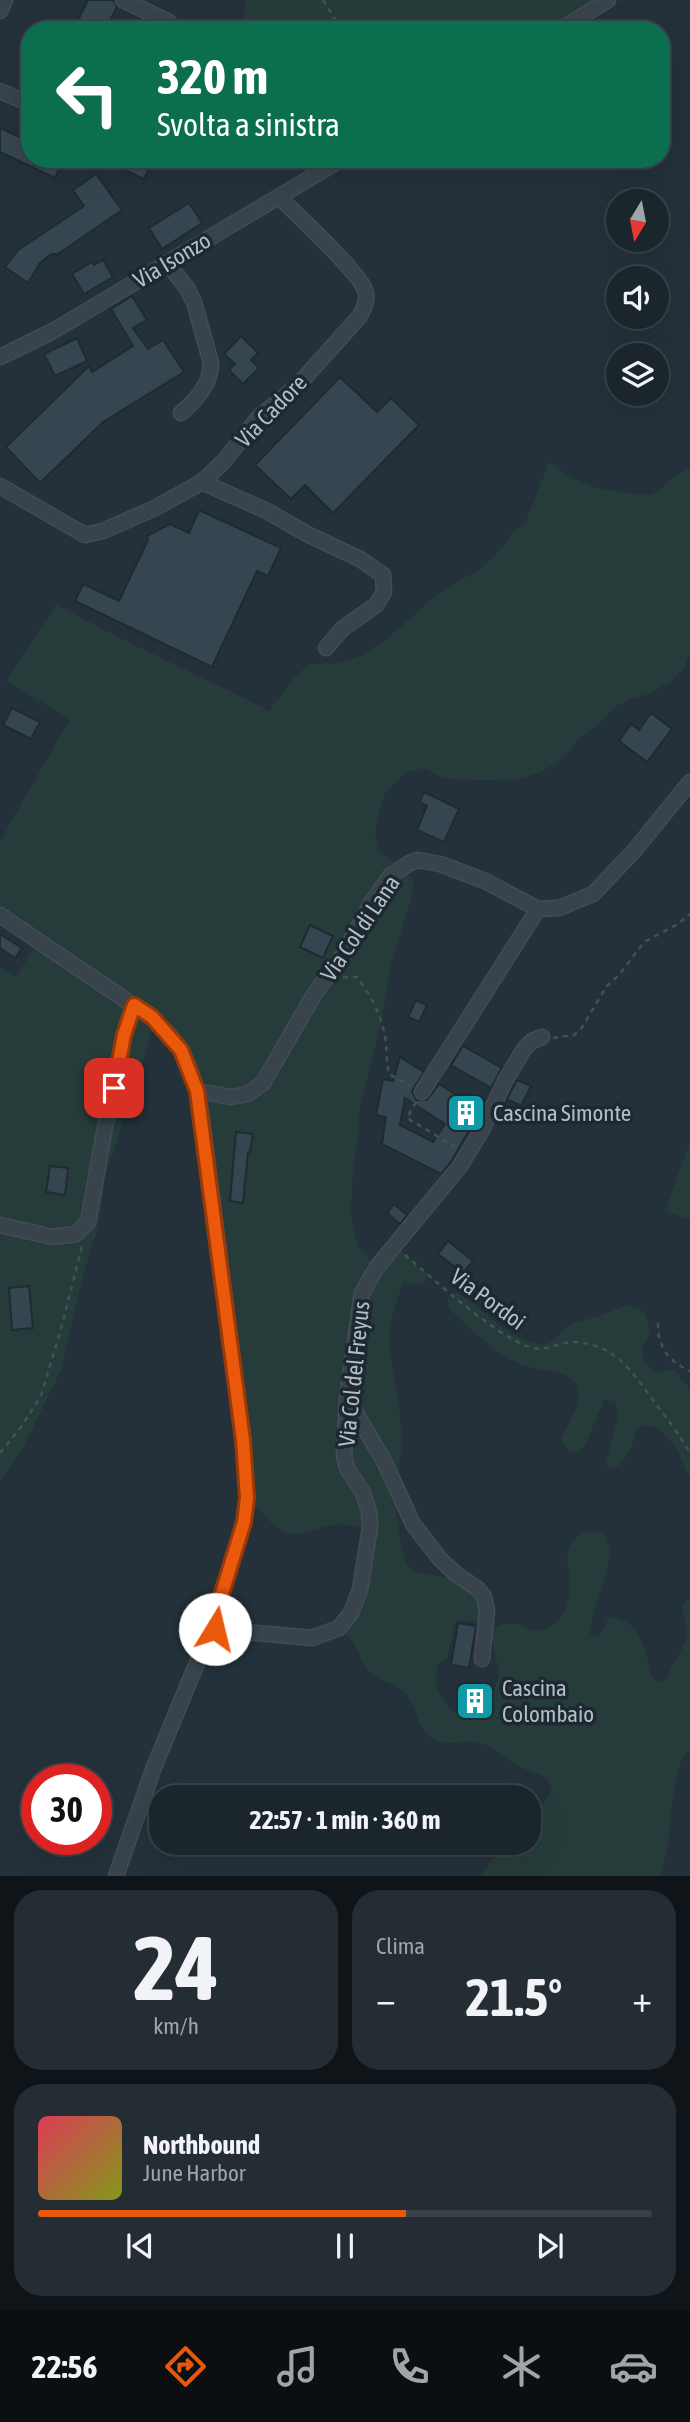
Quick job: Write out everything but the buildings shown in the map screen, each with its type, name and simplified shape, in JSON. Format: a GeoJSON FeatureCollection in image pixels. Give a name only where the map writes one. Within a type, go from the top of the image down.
{"type":"FeatureCollection","features":[{"type":"Feature","properties":{"kind":"street"},"geometry":{"type":"LineString","coordinates":[[0,10],[5,0]]}},
{"type":"Feature","properties":{"kind":"street"},"geometry":{"type":"LineString","coordinates":[[123,0],[167,21]]}},
{"type":"Feature","properties":{"kind":"street"},"geometry":{"type":"LineString","coordinates":[[574,21],[608,0]]}},
{"type":"Feature","properties":{"kind":"street"},"geometry":{"type":"LineString","coordinates":[[0,91],[21,100]]}},
{"type":"Feature","properties":{"kind":"street","name":"Via Isonzo"},"geometry":{"type":"LineString","coordinates":[[0,358],[53,331],[327,168]]}},
{"type":"Feature","properties":{"kind":"street","name":"Via Cadore"},"geometry":{"type":"LineString","coordinates":[[0,486],[85,535],[103,531],[155,508],[202,482],[225,461],[258,418],[298,386],[360,316],[366,304],[366,290],[279,197]]}},
{"type":"Feature","properties":{"kind":"street"},"geometry":{"type":"LineString","coordinates":[[167,263],[187,288],[194,302],[211,363],[211,372],[204,387],[181,413]]}},
{"type":"Feature","properties":{"kind":"street"},"geometry":{"type":"LineString","coordinates":[[202,482],[267,511],[360,559],[383,575],[384,592],[376,605],[342,629],[326,648]]}},
{"type":"Feature","properties":{"kind":"street"},"geometry":{"type":"LineString","coordinates":[[422,1092],[538,909],[559,908],[593,894],[634,851],[690,782]]}},
{"type":"Feature","properties":{"kind":"street","name":"Via Col di Lana"},"geometry":{"type":"LineString","coordinates":[[197,1091],[231,1097],[248,1094],[263,1083],[310,1001],[343,955],[372,902],[390,876],[408,864],[418,860],[440,864],[485,881],[538,909]]}},
{"type":"Feature","properties":{"kind":"street"},"geometry":{"type":"LineString","coordinates":[[0,915],[152,1017],[181,1050],[197,1091],[243,1440],[247,1498],[244,1522],[211,1629],[155,1767],[116,1876]]}},
{"type":"Feature","properties":{"kind":"street"},"geometry":{"type":"LineString","coordinates":[[0,1225],[53,1237],[76,1234],[88,1222],[124,1035],[134,1005]]}},
{"type":"Feature","properties":{"kind":"street","name":"Via Col del Freyus"},"geometry":{"type":"LineString","coordinates":[[211,1629],[312,1638],[339,1628],[351,1613],[360,1590],[370,1527],[363,1493],[347,1468],[344,1456],[346,1398],[362,1293],[377,1267],[431,1203],[467,1154],[524,1049],[532,1041],[542,1037]]}},
{"type":"Feature","properties":{"kind":"street"},"geometry":{"type":"LineString","coordinates":[[346,1398],[385,1463],[413,1524],[440,1559],[478,1589],[484,1597],[487,1610],[482,1659]]}},
{"type":"Feature","properties":{"kind":"path"},"geometry":{"type":"LineString","coordinates":[[323,0],[336,21]]}},
{"type":"Feature","properties":{"kind":"path"},"geometry":{"type":"LineString","coordinates":[[542,1037],[564,1038],[574,1035],[581,1029],[606,988],[645,942],[678,924],[690,914]]}},
{"type":"Feature","properties":{"kind":"path"},"geometry":{"type":"LineString","coordinates":[[340,978],[357,977],[372,998],[385,1037],[389,1074],[422,1092],[407,1118],[467,1154]]}},
{"type":"Feature","properties":{"kind":"path"},"geometry":{"type":"LineString","coordinates":[[0,1453],[41,1396],[82,1246]]}},
{"type":"Feature","properties":{"kind":"path","name":"Via Pordoi"},"geometry":{"type":"LineString","coordinates":[[395,1246],[482,1318],[531,1348],[546,1349],[576,1342],[607,1350],[630,1367],[674,1425],[690,1452]]}},
{"type":"Feature","properties":{"kind":"path"},"geometry":{"type":"LineString","coordinates":[[658,1323],[659,1341],[667,1355],[676,1365],[690,1371]]}},
{"type":"Feature","properties":{"kind":"green space"},"geometry":{"type":"Polygon","coordinates":[[[246,0],[608,0],[574,21],[243,19],[246,0]]]}},
{"type":"Feature","properties":{"kind":"green space"},"geometry":{"type":"Polygon","coordinates":[[[549,462],[571,477],[593,487],[649,495],[690,467],[690,654],[684,668],[673,680],[649,694],[630,699],[613,708],[601,722],[576,741],[564,758],[543,771],[515,781],[445,779],[423,768],[404,773],[386,792],[375,834],[379,851],[409,873],[413,882],[412,897],[392,959],[381,1023],[359,1112],[351,1212],[358,1246],[376,1266],[395,1246],[428,1275],[425,1282],[415,1285],[403,1282],[391,1319],[389,1346],[402,1439],[393,1492],[406,1563],[417,1572],[460,1580],[483,1600],[481,1622],[458,1621],[447,1659],[438,1664],[437,1686],[447,1705],[464,1716],[486,1719],[499,1672],[491,1634],[505,1624],[522,1626],[532,1631],[555,1624],[567,1604],[570,1587],[568,1552],[574,1540],[583,1533],[604,1534],[610,1551],[590,1635],[599,1634],[605,1628],[607,1620],[613,1617],[630,1625],[641,1640],[655,1681],[663,1682],[686,1641],[687,1630],[682,1608],[690,1599],[690,1750],[679,1767],[673,1794],[668,1844],[660,1876],[480,1876],[496,1855],[541,1855],[541,1806],[552,1788],[549,1783],[542,1776],[518,1766],[483,1744],[448,1743],[432,1738],[423,1728],[405,1693],[367,1669],[354,1643],[339,1628],[351,1613],[370,1527],[337,1524],[301,1533],[289,1533],[273,1524],[247,1498],[190,1069],[152,1019],[141,1068],[106,1174],[99,1223],[83,1275],[61,1370],[23,1448],[0,1481],[0,967],[16,976],[39,941],[0,915],[0,841],[70,719],[6,681],[56,604],[269,711],[293,679],[309,664],[338,663],[362,655],[388,638],[441,591],[480,569],[499,551],[513,532],[525,523],[549,462]]]}},
{"type":"Feature","properties":{"kind":"green space"},"geometry":{"type":"Polygon","coordinates":[[[690,1142],[690,1220],[665,1211],[690,1142]]]}},
{"type":"Feature","properties":{"kind":"green space"},"geometry":{"type":"Polygon","coordinates":[[[456,1292],[515,1336],[538,1344],[553,1341],[573,1323],[621,1307],[634,1306],[640,1309],[649,1330],[648,1339],[642,1347],[644,1361],[654,1372],[674,1370],[690,1389],[690,1479],[671,1441],[656,1428],[647,1426],[637,1427],[632,1445],[622,1462],[612,1469],[607,1466],[617,1416],[615,1401],[604,1400],[583,1448],[579,1452],[568,1449],[561,1441],[578,1399],[579,1392],[574,1380],[568,1376],[523,1365],[488,1344],[449,1307],[449,1298],[456,1292]]]}},
{"type":"Feature","properties":{"kind":"place","name":"Cascina Simonte"},"geometry":{"type":"Point","coordinates":[466,1113]}},
{"type":"Feature","properties":{"kind":"place","name":"Cascina Colombaio"},"geometry":{"type":"Point","coordinates":[475,1701]}},
{"type":"Feature","properties":{"kind":"route"},"geometry":{"type":"LineString","coordinates":[[114,1088],[124,1035],[134,1005],[152,1017],[168,1033],[181,1050],[190,1069],[202,1119],[211,1187],[243,1440],[247,1498],[244,1522],[211,1629],[215,1629]]}}]}
